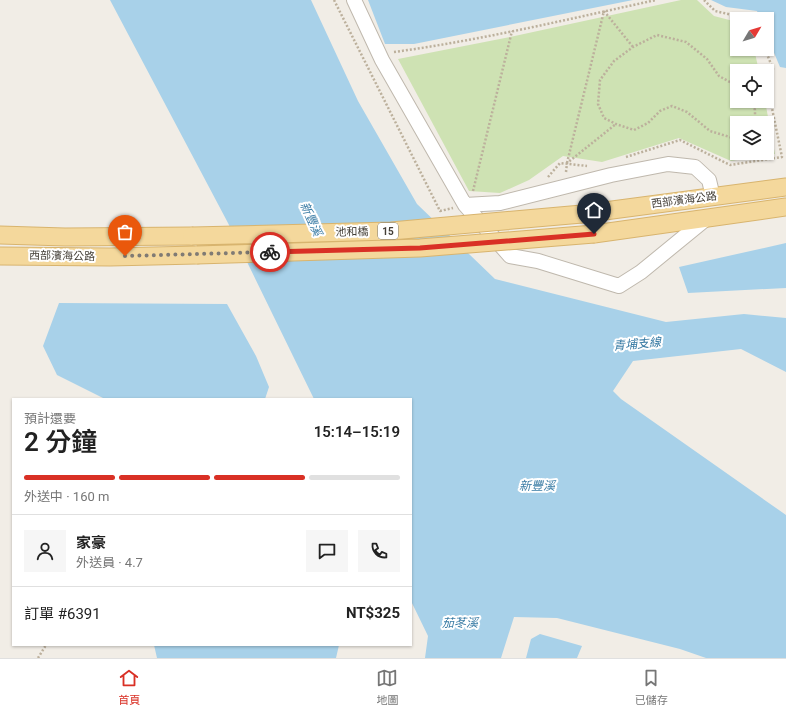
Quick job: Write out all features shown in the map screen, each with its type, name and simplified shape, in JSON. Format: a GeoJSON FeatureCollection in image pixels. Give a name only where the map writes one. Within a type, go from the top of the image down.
{"type":"FeatureCollection","features":[{"type":"Feature","properties":{"kind":"main road","name":"西部濱海公路"},"geometry":{"type":"LineString","coordinates":[[582,214],[786,187]]}},
{"type":"Feature","properties":{"kind":"main road","name":"西部濱海公路"},"geometry":{"type":"LineString","coordinates":[[594,234],[786,207]]}},
{"type":"Feature","properties":{"kind":"main road","name":"池和橋"},"geometry":{"type":"LineString","coordinates":[[192,236],[391,231],[582,214]]}},
{"type":"Feature","properties":{"kind":"main road","name":"池和橋"},"geometry":{"type":"LineString","coordinates":[[197,255],[420,248],[594,234]]}},
{"type":"Feature","properties":{"kind":"main road","name":"西部濱海公路"},"geometry":{"type":"LineString","coordinates":[[0,235],[65,237],[192,236]]}},
{"type":"Feature","properties":{"kind":"main road","name":"西部濱海公路"},"geometry":{"type":"LineString","coordinates":[[0,256],[110,257],[197,255]]}},
{"type":"Feature","properties":{"kind":"street"},"geometry":{"type":"LineString","coordinates":[[354,0],[379,54],[468,202],[493,237],[510,256],[538,261],[618,286],[641,272],[707,218]]}},
{"type":"Feature","properties":{"kind":"street"},"geometry":{"type":"LineString","coordinates":[[468,202],[500,203],[611,175],[668,164],[695,167],[709,180],[713,196]]}},
{"type":"Feature","properties":{"kind":"street"},"geometry":{"type":"LineString","coordinates":[[493,237],[500,203]]}},
{"type":"Feature","properties":{"kind":"path"},"geometry":{"type":"LineString","coordinates":[[334,0],[440,211]]}},
{"type":"Feature","properties":{"kind":"path"},"geometry":{"type":"LineString","coordinates":[[379,54],[423,48],[512,31],[656,0]]}},
{"type":"Feature","properties":{"kind":"path"},"geometry":{"type":"LineString","coordinates":[[704,0],[715,11],[730,14]]}},
{"type":"Feature","properties":{"kind":"path"},"geometry":{"type":"LineString","coordinates":[[604,11],[633,47]]}},
{"type":"Feature","properties":{"kind":"path"},"geometry":{"type":"LineString","coordinates":[[565,187],[567,163],[604,11]]}},
{"type":"Feature","properties":{"kind":"path"},"geometry":{"type":"LineString","coordinates":[[468,202],[512,31]]}},
{"type":"Feature","properties":{"kind":"path"},"geometry":{"type":"LineString","coordinates":[[730,82],[719,76],[707,59],[686,42],[657,36],[633,47],[614,61],[600,80],[598,104],[604,118],[634,130],[648,123],[660,111],[672,106],[687,112],[710,131],[730,137]]}},
{"type":"Feature","properties":{"kind":"path"},"geometry":{"type":"LineString","coordinates":[[621,158],[680,140],[730,165],[782,157],[772,108]]}},
{"type":"Feature","properties":{"kind":"path"},"geometry":{"type":"LineString","coordinates":[[567,163],[616,124]]}},
{"type":"Feature","properties":{"kind":"path"},"geometry":{"type":"LineString","coordinates":[[546,179],[560,163],[592,167]]}},
{"type":"Feature","properties":{"kind":"path"},"geometry":{"type":"LineString","coordinates":[[38,658],[45,646]]}},
{"type":"Feature","properties":{"kind":"green space"},"geometry":{"type":"Polygon","coordinates":[[[681,0],[697,0],[714,16],[730,20],[730,56],[756,56],[757,64],[730,64],[730,108],[766,108],[768,116],[730,116],[730,160],[737,160],[731,161],[679,138],[602,162],[563,156],[529,180],[500,193],[469,191],[398,59],[510,37],[681,0]]]}},
{"type":"Feature","properties":{"kind":"water","name":"新豐溪"},"geometry":{"type":"Polygon","coordinates":[[[110,0],[311,0],[358,101],[417,204],[495,279],[666,322],[744,314],[786,318],[786,372],[741,349],[633,361],[613,391],[621,399],[786,515],[786,658],[706,658],[680,649],[557,618],[514,617],[501,658],[425,658],[428,636],[412,603],[412,398],[314,398],[228,223],[110,0]]]}},
{"type":"Feature","properties":{"kind":"water"},"geometry":{"type":"Polygon","coordinates":[[[368,0],[633,0],[414,44],[385,44],[368,0]]]}},
{"type":"Feature","properties":{"kind":"water"},"geometry":{"type":"Polygon","coordinates":[[[711,0],[786,0],[786,68],[780,67],[774,53],[774,12],[757,12],[726,7],[711,0]]]}},
{"type":"Feature","properties":{"kind":"water"},"geometry":{"type":"Polygon","coordinates":[[[786,243],[786,288],[688,293],[679,267],[786,243]]]}},
{"type":"Feature","properties":{"kind":"water"},"geometry":{"type":"Polygon","coordinates":[[[59,303],[227,304],[256,356],[269,387],[265,398],[103,398],[57,375],[43,346],[59,303]]]}},
{"type":"Feature","properties":{"kind":"water"},"geometry":{"type":"Polygon","coordinates":[[[540,634],[582,646],[577,658],[526,658],[531,639],[540,634]]]}},
{"type":"Feature","properties":{"kind":"water"},"geometry":{"type":"Polygon","coordinates":[[[154,646],[339,646],[336,658],[157,658],[154,646]]]}},
{"type":"Feature","properties":{"kind":"way so far"},"geometry":{"type":"LineString","coordinates":[[125,256],[270,252]]}},
{"type":"Feature","properties":{"kind":"route"},"geometry":{"type":"LineString","coordinates":[[270,252],[420,248],[594,234]]}},
{"type":"Feature","properties":{"kind":"water label","name":"青埔支線"},"geometry":{"type":"Point","coordinates":[637,344]}},
{"type":"Feature","properties":{"kind":"water label","name":"茄苳溪"},"geometry":{"type":"Point","coordinates":[460,623]}}]}
